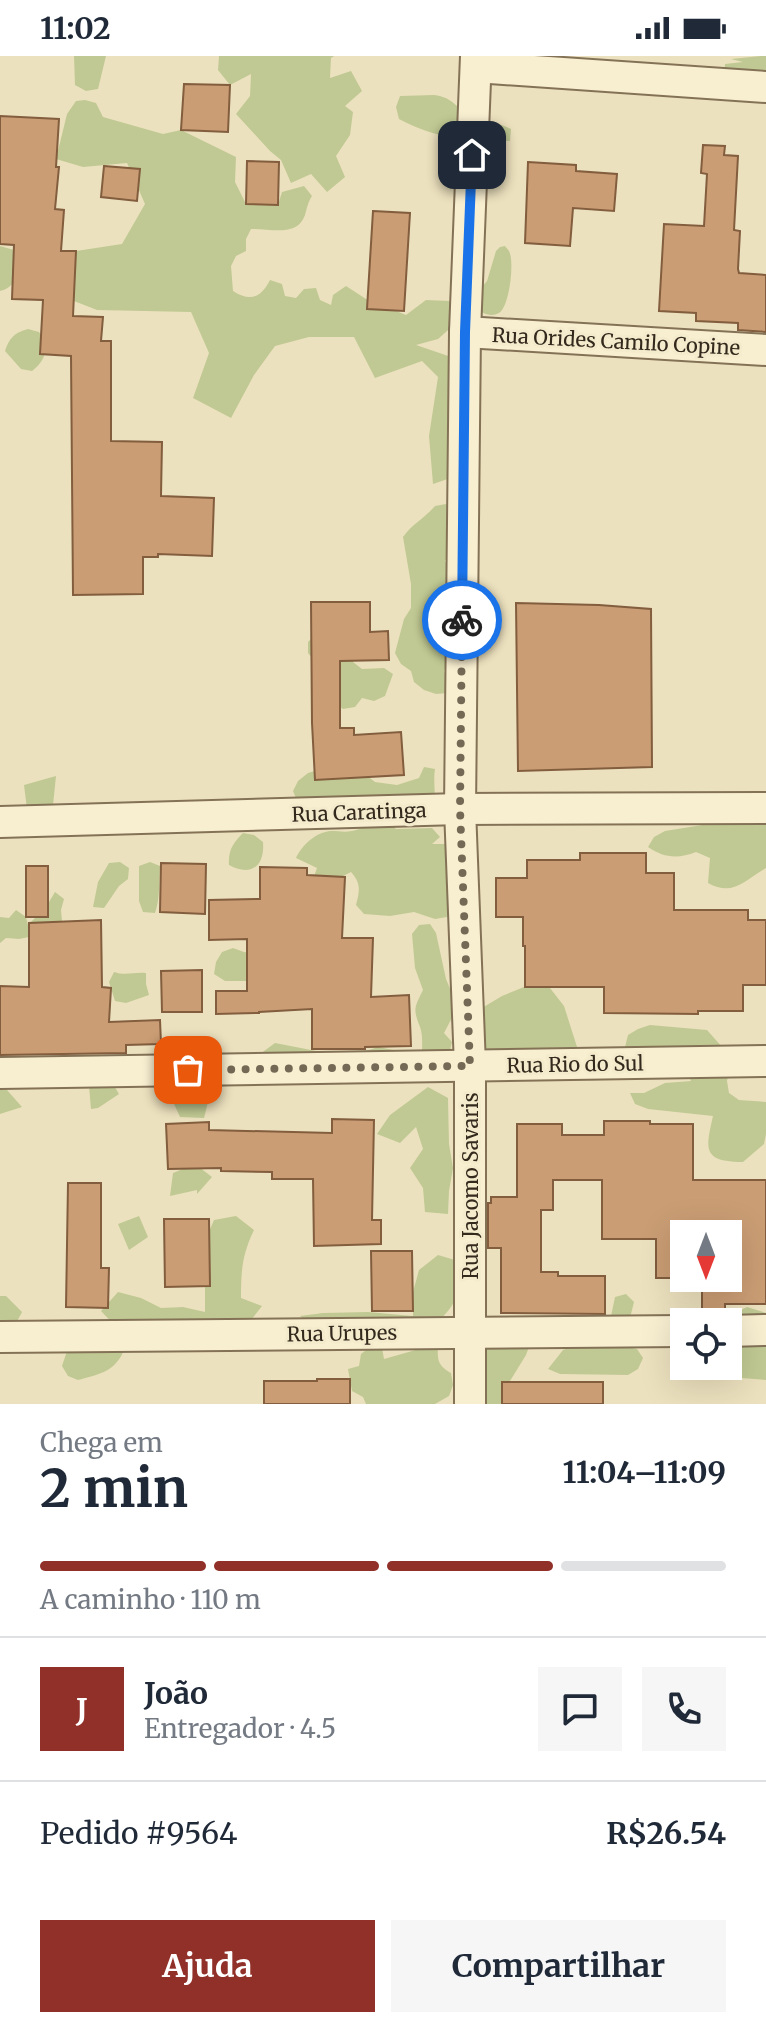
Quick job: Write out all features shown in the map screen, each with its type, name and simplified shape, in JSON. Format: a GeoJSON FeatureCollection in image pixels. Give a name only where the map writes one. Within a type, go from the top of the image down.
{"type":"FeatureCollection","features":[{"type":"Feature","properties":{"kind":"street"},"geometry":{"type":"LineString","coordinates":[[476,62],[766,87]]}},
{"type":"Feature","properties":{"kind":"street","name":"Rua Jacomo Savaris"},"geometry":{"type":"LineString","coordinates":[[470,1404],[470,1066],[460,809],[465,332],[476,62]]}},
{"type":"Feature","properties":{"kind":"street","name":"Rua Orides Camilo Copine"},"geometry":{"type":"LineString","coordinates":[[465,332],[766,350]]}},
{"type":"Feature","properties":{"kind":"street","name":"Rua Caratinga"},"geometry":{"type":"LineString","coordinates":[[0,822],[460,809],[766,808]]}},
{"type":"Feature","properties":{"kind":"street","name":"Rua Rio do Sul"},"geometry":{"type":"LineString","coordinates":[[0,1073],[766,1061]]}},
{"type":"Feature","properties":{"kind":"street"},"geometry":{"type":"LineString","coordinates":[[742,1331],[766,1330]]}},
{"type":"Feature","properties":{"kind":"street","name":"Rua Urupes"},"geometry":{"type":"LineString","coordinates":[[0,1337],[670,1331]]}},
{"type":"Feature","properties":{"kind":"green space"},"geometry":{"type":"Polygon","coordinates":[[[74,56],[106,56],[98,89],[86,91],[75,85],[74,56]]]}},
{"type":"Feature","properties":{"kind":"green space"},"geometry":{"type":"Polygon","coordinates":[[[219,56],[334,56],[331,58],[330,78],[351,71],[362,91],[345,106],[353,112],[350,135],[336,156],[345,177],[327,192],[311,174],[291,183],[281,160],[236,114],[250,96],[251,74],[230,85],[218,70],[219,56]]]}},
{"type":"Feature","properties":{"kind":"green space"},"geometry":{"type":"Polygon","coordinates":[[[766,56],[766,88],[724,76],[725,64],[743,62],[731,59],[766,56]]]}},
{"type":"Feature","properties":{"kind":"green space"},"geometry":{"type":"Polygon","coordinates":[[[434,95],[446,98],[473,115],[511,129],[510,141],[453,138],[399,119],[396,107],[400,96],[434,95]]]}},
{"type":"Feature","properties":{"kind":"green space"},"geometry":{"type":"Polygon","coordinates":[[[76,101],[96,103],[103,117],[163,134],[181,130],[236,157],[235,182],[246,204],[278,205],[282,192],[304,186],[312,196],[305,215],[296,227],[251,229],[246,239],[246,251],[236,256],[231,266],[233,291],[254,296],[263,291],[270,280],[282,284],[285,296],[296,298],[304,289],[316,288],[320,300],[331,305],[333,295],[346,286],[366,299],[406,315],[426,300],[450,301],[455,324],[438,339],[416,345],[463,361],[468,472],[433,484],[429,436],[438,377],[422,361],[375,378],[354,337],[309,337],[275,346],[254,375],[231,418],[193,398],[209,353],[191,312],[97,310],[74,301],[76,251],[122,244],[145,204],[127,163],[83,167],[56,159],[67,114],[76,101]]]}},
{"type":"Feature","properties":{"kind":"green space"},"geometry":{"type":"Polygon","coordinates":[[[0,246],[14,250],[21,262],[12,284],[0,291],[0,246]]]}},
{"type":"Feature","properties":{"kind":"green space"},"geometry":{"type":"Polygon","coordinates":[[[505,246],[511,257],[506,303],[499,313],[486,314],[474,308],[474,296],[487,281],[496,251],[505,246]]]}},
{"type":"Feature","properties":{"kind":"green space"},"geometry":{"type":"Polygon","coordinates":[[[28,329],[39,332],[45,348],[41,362],[32,371],[21,369],[5,351],[13,337],[28,329]]]}},
{"type":"Feature","properties":{"kind":"green space"},"geometry":{"type":"Polygon","coordinates":[[[446,504],[461,521],[445,561],[452,571],[449,661],[444,671],[449,682],[448,693],[436,694],[414,682],[411,671],[401,664],[395,653],[404,619],[411,608],[411,584],[403,537],[435,506],[446,504]]]}},
{"type":"Feature","properties":{"kind":"green space"},"geometry":{"type":"Polygon","coordinates":[[[316,634],[354,650],[353,662],[362,669],[384,668],[393,674],[385,696],[374,701],[362,698],[355,707],[343,709],[337,704],[308,653],[308,642],[316,634]]]}},
{"type":"Feature","properties":{"kind":"green space"},"geometry":{"type":"Polygon","coordinates":[[[424,767],[435,769],[434,803],[298,803],[293,791],[298,781],[308,773],[325,768],[366,775],[375,782],[397,785],[419,778],[424,767]]]}},
{"type":"Feature","properties":{"kind":"green space"},"geometry":{"type":"Polygon","coordinates":[[[56,776],[53,805],[27,809],[24,785],[56,776]]]}},
{"type":"Feature","properties":{"kind":"green space"},"geometry":{"type":"Polygon","coordinates":[[[766,808],[766,868],[732,888],[708,883],[710,858],[696,852],[683,856],[665,855],[648,847],[654,837],[665,831],[715,823],[766,808]]]}},
{"type":"Feature","properties":{"kind":"green space"},"geometry":{"type":"Polygon","coordinates":[[[387,822],[396,829],[432,828],[440,837],[432,844],[453,844],[455,908],[447,917],[435,919],[414,912],[390,916],[364,914],[356,905],[359,887],[351,872],[341,877],[313,879],[317,868],[296,858],[306,844],[320,834],[353,831],[387,822]]]}},
{"type":"Feature","properties":{"kind":"green space"},"geometry":{"type":"Polygon","coordinates":[[[243,833],[254,835],[263,842],[259,863],[244,870],[229,865],[232,847],[243,833]]]}},
{"type":"Feature","properties":{"kind":"green space"},"geometry":{"type":"Polygon","coordinates":[[[120,862],[129,868],[128,879],[119,886],[104,908],[93,907],[98,882],[109,863],[120,862]]]}},
{"type":"Feature","properties":{"kind":"green space"},"geometry":{"type":"Polygon","coordinates":[[[150,862],[160,866],[155,913],[143,912],[139,901],[139,866],[150,862]]]}},
{"type":"Feature","properties":{"kind":"green space"},"geometry":{"type":"Polygon","coordinates":[[[55,892],[64,899],[62,921],[54,932],[19,939],[6,938],[0,943],[0,917],[9,918],[16,910],[26,917],[28,925],[36,917],[48,916],[49,902],[55,892]]]}},
{"type":"Feature","properties":{"kind":"green space"},"geometry":{"type":"Polygon","coordinates":[[[430,924],[436,933],[446,979],[455,1001],[455,1012],[444,1033],[452,1042],[449,1054],[422,1054],[422,1033],[416,1005],[423,990],[415,968],[412,934],[419,925],[430,924]]]}},
{"type":"Feature","properties":{"kind":"green space"},"geometry":{"type":"Polygon","coordinates":[[[233,948],[260,954],[249,981],[225,981],[214,974],[222,952],[233,948]]]}},
{"type":"Feature","properties":{"kind":"green space"},"geometry":{"type":"Polygon","coordinates":[[[114,972],[146,973],[149,995],[126,1003],[115,1001],[109,982],[114,972]]]}},
{"type":"Feature","properties":{"kind":"green space"},"geometry":{"type":"Polygon","coordinates":[[[524,987],[550,988],[564,1006],[578,1050],[485,1054],[482,1008],[524,987]]]}},
{"type":"Feature","properties":{"kind":"green space"},"geometry":{"type":"Polygon","coordinates":[[[650,1025],[707,1030],[723,1048],[730,1068],[727,1081],[729,1093],[739,1100],[766,1102],[764,1144],[743,1162],[713,1156],[708,1145],[713,1116],[648,1109],[635,1104],[630,1093],[644,1093],[665,1083],[691,1081],[687,1070],[638,1055],[625,1047],[628,1035],[650,1025]]]}},
{"type":"Feature","properties":{"kind":"green space"},"geometry":{"type":"Polygon","coordinates":[[[275,1043],[342,1056],[378,1047],[415,1057],[412,1068],[394,1064],[375,1070],[336,1065],[320,1068],[296,1079],[284,1078],[261,1068],[256,1057],[275,1043]]]}},
{"type":"Feature","properties":{"kind":"green space"},"geometry":{"type":"Polygon","coordinates":[[[107,1074],[119,1094],[98,1108],[91,1109],[89,1086],[107,1074]]]}},
{"type":"Feature","properties":{"kind":"green space"},"geometry":{"type":"Polygon","coordinates":[[[189,1083],[210,1094],[204,1118],[180,1117],[170,1095],[189,1083]]]}},
{"type":"Feature","properties":{"kind":"green space"},"geometry":{"type":"Polygon","coordinates":[[[428,1087],[448,1098],[453,1168],[448,1214],[425,1212],[423,1188],[410,1168],[423,1149],[416,1127],[400,1143],[377,1134],[390,1115],[428,1087]]]}},
{"type":"Feature","properties":{"kind":"green space"},"geometry":{"type":"Polygon","coordinates":[[[0,1090],[7,1090],[22,1107],[0,1114],[0,1090]]]}},
{"type":"Feature","properties":{"kind":"green space"},"geometry":{"type":"Polygon","coordinates":[[[195,1164],[212,1177],[197,1194],[197,1190],[170,1196],[173,1173],[195,1164]]]}},
{"type":"Feature","properties":{"kind":"green space"},"geometry":{"type":"Polygon","coordinates":[[[139,1216],[148,1237],[129,1250],[118,1224],[139,1216]]]}},
{"type":"Feature","properties":{"kind":"green space"},"geometry":{"type":"Polygon","coordinates":[[[236,1216],[254,1230],[243,1263],[241,1298],[262,1306],[248,1324],[118,1329],[101,1311],[118,1292],[161,1308],[183,1307],[205,1312],[205,1241],[214,1220],[236,1216]]]}},
{"type":"Feature","properties":{"kind":"green space"},"geometry":{"type":"Polygon","coordinates":[[[438,1255],[455,1260],[458,1287],[451,1307],[438,1322],[320,1331],[300,1316],[368,1312],[413,1316],[413,1292],[419,1270],[438,1255]]]}},
{"type":"Feature","properties":{"kind":"green space"},"geometry":{"type":"Polygon","coordinates":[[[626,1294],[634,1302],[631,1314],[623,1324],[624,1346],[637,1349],[643,1358],[638,1369],[628,1375],[560,1374],[548,1369],[563,1350],[586,1340],[610,1321],[615,1297],[626,1294]]]}},
{"type":"Feature","properties":{"kind":"green space"},"geometry":{"type":"Polygon","coordinates":[[[0,1296],[6,1296],[22,1312],[12,1331],[0,1331],[0,1296]]]}},
{"type":"Feature","properties":{"kind":"green space"},"geometry":{"type":"Polygon","coordinates":[[[747,1307],[766,1313],[766,1380],[742,1378],[742,1310],[747,1307]]]}},
{"type":"Feature","properties":{"kind":"green space"},"geometry":{"type":"Polygon","coordinates":[[[494,1339],[530,1344],[507,1386],[505,1404],[459,1404],[470,1362],[494,1339]]]}},
{"type":"Feature","properties":{"kind":"green space"},"geometry":{"type":"Polygon","coordinates":[[[73,1345],[125,1348],[112,1367],[78,1380],[68,1376],[62,1366],[73,1345]]]}},
{"type":"Feature","properties":{"kind":"green space"},"geometry":{"type":"Polygon","coordinates":[[[370,1347],[382,1348],[384,1359],[426,1347],[438,1347],[440,1363],[451,1373],[453,1385],[449,1396],[435,1404],[366,1404],[363,1397],[352,1391],[348,1369],[359,1366],[361,1354],[370,1347]]]}},
{"type":"Feature","properties":{"kind":"building"},"geometry":{"type":"Polygon","coordinates":[[[184,84],[230,85],[228,132],[181,130],[184,84]]]}},
{"type":"Feature","properties":{"kind":"building"},"geometry":{"type":"Polygon","coordinates":[[[0,116],[59,119],[55,209],[64,210],[61,251],[76,251],[73,316],[103,317],[101,341],[111,341],[111,441],[162,442],[161,496],[214,498],[212,556],[158,554],[158,557],[143,557],[143,594],[73,595],[71,356],[40,354],[43,300],[12,299],[14,245],[0,244],[0,116]]]}},
{"type":"Feature","properties":{"kind":"building"},"geometry":{"type":"Polygon","coordinates":[[[703,145],[725,146],[724,155],[738,156],[734,230],[740,231],[738,269],[739,273],[766,275],[766,332],[738,330],[738,323],[696,321],[696,313],[659,311],[664,224],[704,226],[707,174],[701,173],[703,145]]]}},
{"type":"Feature","properties":{"kind":"building"},"geometry":{"type":"Polygon","coordinates":[[[247,161],[279,162],[278,205],[246,204],[247,161]]]}},
{"type":"Feature","properties":{"kind":"building"},"geometry":{"type":"Polygon","coordinates":[[[528,162],[576,165],[576,171],[617,174],[614,211],[573,208],[570,246],[525,243],[528,162]]]}},
{"type":"Feature","properties":{"kind":"building"},"geometry":{"type":"Polygon","coordinates":[[[104,166],[140,169],[137,201],[101,197],[104,166]]]}},
{"type":"Feature","properties":{"kind":"building"},"geometry":{"type":"Polygon","coordinates":[[[373,211],[410,213],[404,311],[367,309],[373,211]]]}},
{"type":"Feature","properties":{"kind":"building"},"geometry":{"type":"Polygon","coordinates":[[[311,602],[370,602],[370,632],[388,631],[389,660],[340,661],[340,728],[354,728],[354,735],[401,732],[404,775],[315,780],[311,602]]]}},
{"type":"Feature","properties":{"kind":"building"},"geometry":{"type":"Polygon","coordinates":[[[516,603],[651,609],[652,767],[518,771],[516,603]]]}},
{"type":"Feature","properties":{"kind":"building"},"geometry":{"type":"Polygon","coordinates":[[[580,853],[646,853],[646,873],[674,873],[674,910],[748,910],[748,920],[766,920],[766,985],[743,985],[743,1011],[698,1011],[698,1014],[604,1013],[604,987],[525,987],[523,917],[496,917],[496,878],[527,878],[527,860],[580,860],[580,853]]]}},
{"type":"Feature","properties":{"kind":"building"},"geometry":{"type":"Polygon","coordinates":[[[161,863],[206,864],[205,914],[160,912],[161,863]]]}},
{"type":"Feature","properties":{"kind":"building"},"geometry":{"type":"Polygon","coordinates":[[[26,866],[48,866],[48,917],[26,917],[26,866]]]}},
{"type":"Feature","properties":{"kind":"building"},"geometry":{"type":"Polygon","coordinates":[[[260,867],[307,868],[307,875],[345,877],[342,938],[373,938],[371,997],[409,995],[411,1046],[312,1049],[312,1009],[216,1014],[216,991],[247,991],[247,939],[209,940],[209,900],[260,899],[260,867]]]}},
{"type":"Feature","properties":{"kind":"building"},"geometry":{"type":"Polygon","coordinates":[[[101,920],[102,987],[111,988],[109,1022],[160,1020],[161,1044],[126,1045],[126,1053],[0,1055],[0,986],[29,987],[29,923],[101,920]]]}},
{"type":"Feature","properties":{"kind":"building"},"geometry":{"type":"Polygon","coordinates":[[[202,970],[202,1012],[162,1012],[161,971],[202,970]]]}},
{"type":"Feature","properties":{"kind":"building"},"geometry":{"type":"Polygon","coordinates":[[[332,1119],[374,1120],[372,1220],[381,1220],[381,1244],[314,1246],[313,1179],[272,1179],[272,1172],[221,1171],[221,1168],[168,1169],[166,1124],[209,1122],[209,1130],[332,1133],[332,1119]]]}},
{"type":"Feature","properties":{"kind":"building"},"geometry":{"type":"Polygon","coordinates":[[[604,1121],[693,1124],[693,1180],[766,1180],[766,1304],[725,1304],[725,1308],[702,1308],[702,1292],[742,1292],[742,1220],[670,1220],[670,1278],[656,1278],[656,1239],[602,1239],[602,1180],[553,1180],[553,1210],[541,1210],[541,1272],[558,1272],[558,1276],[605,1276],[605,1314],[501,1313],[501,1248],[488,1248],[488,1203],[491,1203],[491,1197],[517,1197],[517,1124],[562,1124],[562,1135],[604,1135],[604,1121]]]}},
{"type":"Feature","properties":{"kind":"building"},"geometry":{"type":"Polygon","coordinates":[[[68,1183],[101,1183],[101,1268],[109,1268],[108,1308],[66,1307],[68,1183]]]}},
{"type":"Feature","properties":{"kind":"building"},"geometry":{"type":"Polygon","coordinates":[[[164,1219],[209,1219],[210,1286],[165,1287],[164,1219]]]}},
{"type":"Feature","properties":{"kind":"building"},"geometry":{"type":"Polygon","coordinates":[[[371,1251],[412,1251],[413,1311],[372,1311],[371,1251]]]}},
{"type":"Feature","properties":{"kind":"building"},"geometry":{"type":"Polygon","coordinates":[[[350,1379],[350,1404],[264,1404],[264,1381],[350,1379]]]}},
{"type":"Feature","properties":{"kind":"building"},"geometry":{"type":"Polygon","coordinates":[[[502,1382],[603,1382],[603,1404],[502,1404],[502,1382]]]}},
{"type":"Feature","properties":{"kind":"way so far"},"geometry":{"type":"LineString","coordinates":[[188,1070],[470,1066],[460,809],[462,620]]}},
{"type":"Feature","properties":{"kind":"route"},"geometry":{"type":"LineString","coordinates":[[462,620],[465,332],[472,155]]}}]}
